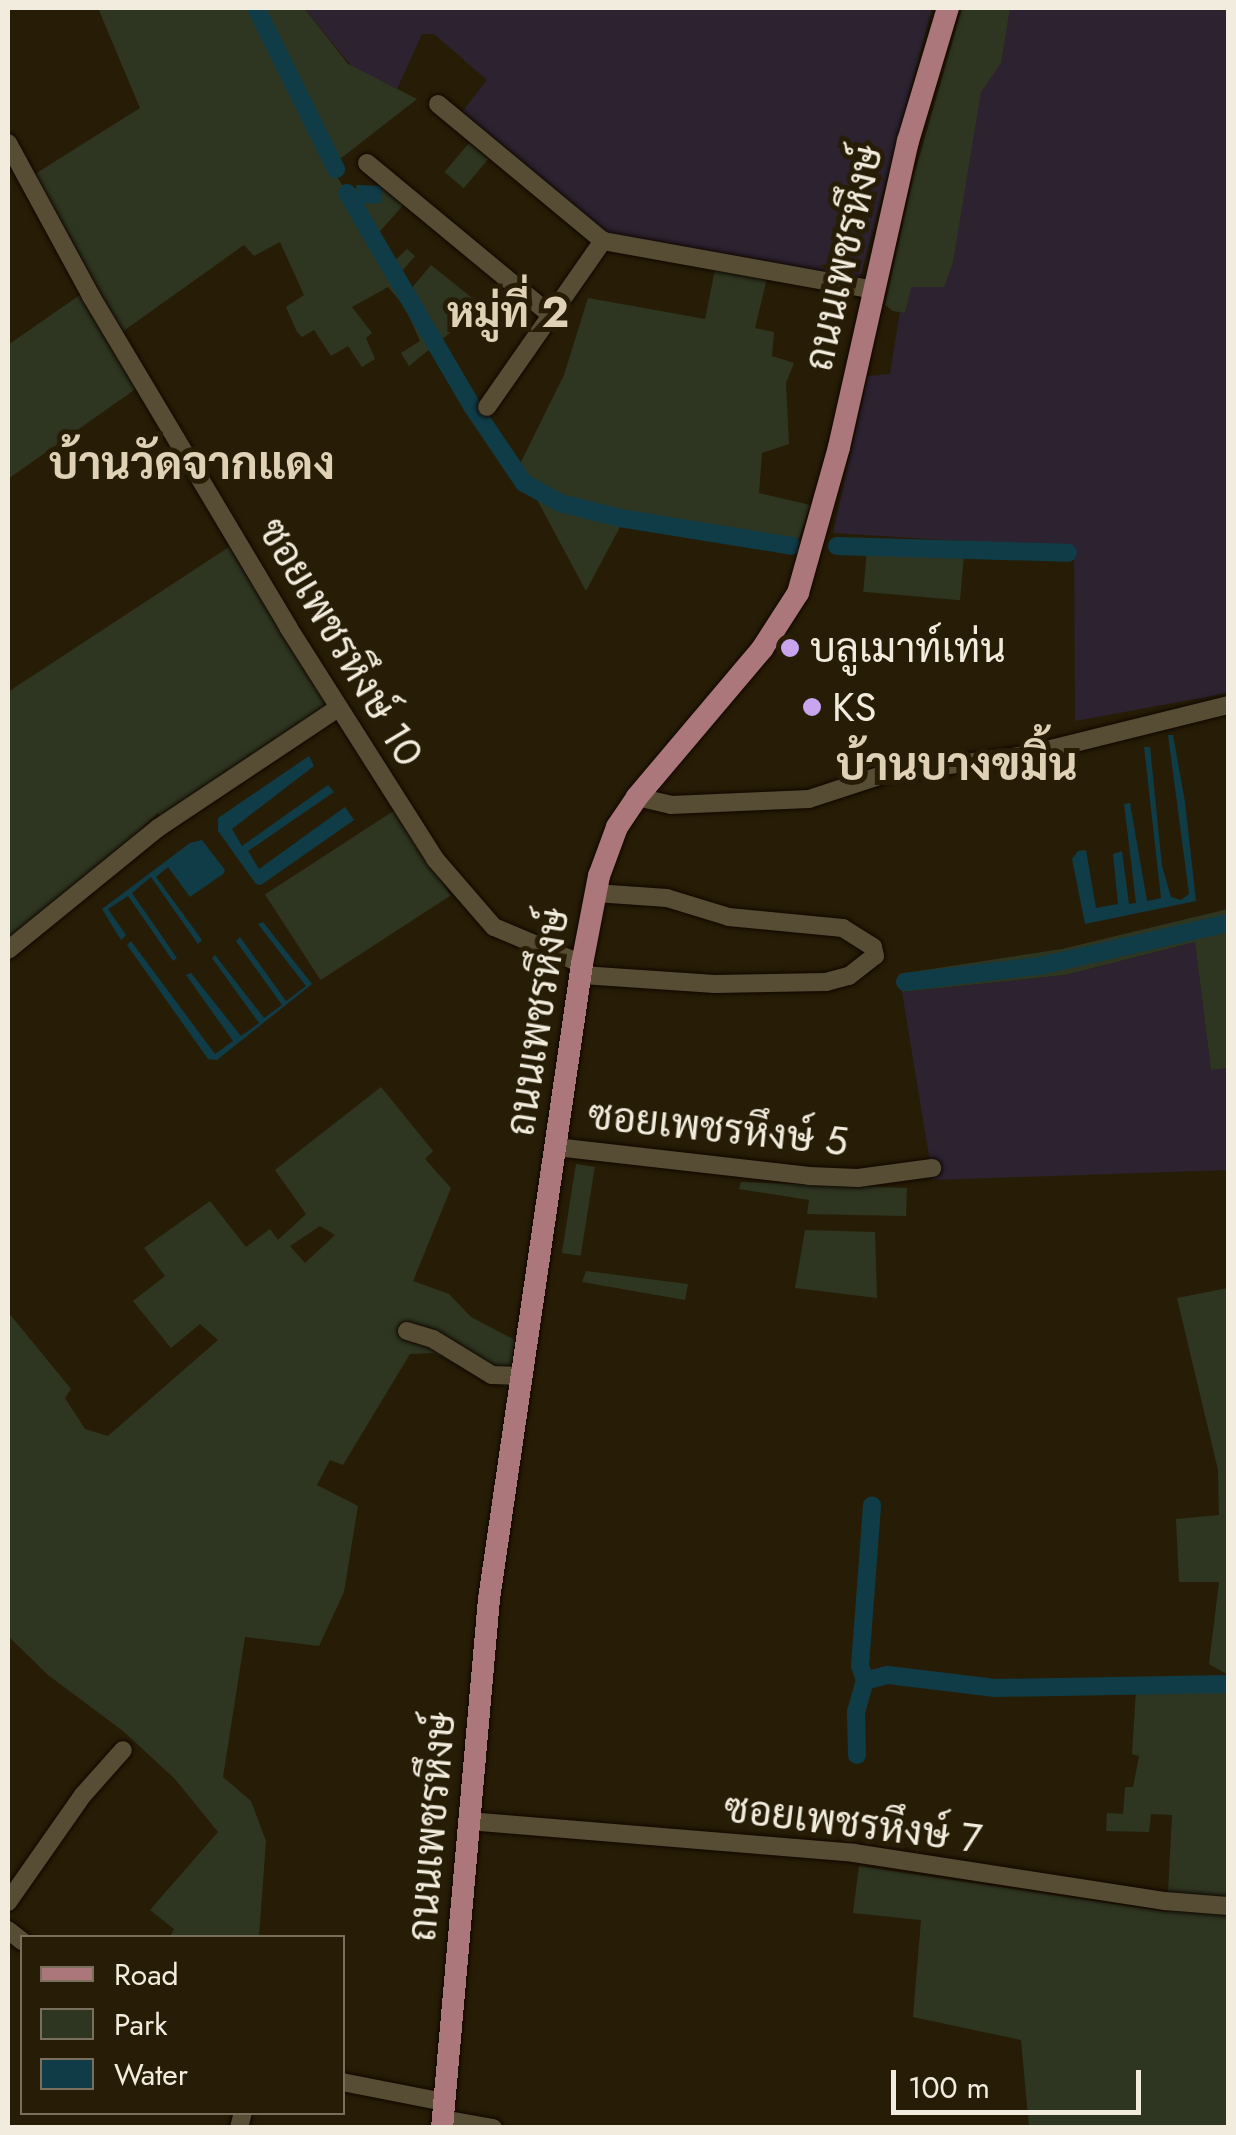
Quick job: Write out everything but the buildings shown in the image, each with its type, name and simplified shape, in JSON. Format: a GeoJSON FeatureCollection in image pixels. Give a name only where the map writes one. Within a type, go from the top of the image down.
{"type":"FeatureCollection","features":[{"type":"Feature","properties":{"kind":"main road","name":"ถนนเพชรหึงษ์"},"geometry":{"type":"LineString","coordinates":[[443,2116],[489,1600],[596,894],[617,827],[762,650],[798,594],[826,498],[908,141],[948,8]]}},
{"type":"Feature","properties":{"kind":"street"},"geometry":{"type":"LineString","coordinates":[[438,104],[603,241],[874,290]]}},
{"type":"Feature","properties":{"kind":"street","name":"ซอยเพชรหึงษ์ 10"},"geometry":{"type":"LineString","coordinates":[[8,143],[91,296],[338,708],[466,900],[494,927],[582,970],[715,984],[826,982],[867,966],[875,956],[873,946],[843,928],[729,916],[667,898],[596,894]]}},
{"type":"Feature","properties":{"kind":"street"},"geometry":{"type":"LineString","coordinates":[[367,162],[551,315]]}},
{"type":"Feature","properties":{"kind":"street"},"geometry":{"type":"LineString","coordinates":[[487,407],[603,241]]}},
{"type":"Feature","properties":{"kind":"street"},"geometry":{"type":"LineString","coordinates":[[638,797],[671,805],[809,799],[888,773],[1026,755],[1228,705]]}},
{"type":"Feature","properties":{"kind":"street"},"geometry":{"type":"LineString","coordinates":[[8,950],[158,828],[338,708]]}},
{"type":"Feature","properties":{"kind":"street","name":"ซอยเพชรหึงษ์ 5"},"geometry":{"type":"LineString","coordinates":[[556,1148],[809,1176],[858,1178],[932,1168]]}},
{"type":"Feature","properties":{"kind":"street"},"geometry":{"type":"LineString","coordinates":[[407,1331],[433,1340],[492,1376],[522,1376]]}},
{"type":"Feature","properties":{"kind":"street"},"geometry":{"type":"LineString","coordinates":[[8,1902],[83,1795],[123,1750]]}},
{"type":"Feature","properties":{"kind":"street","name":"ซอยเพชรหึงษ์ 7"},"geometry":{"type":"LineString","coordinates":[[468,1821],[854,1853],[1165,1901],[1228,1906]]}},
{"type":"Feature","properties":{"kind":"street"},"geometry":{"type":"LineString","coordinates":[[345,2083],[492,2128]]}},
{"type":"Feature","properties":{"kind":"shaded area"},"geometry":{"type":"Polygon","coordinates":[[[304,8],[932,8],[860,278],[599,232],[462,112],[487,80],[434,34],[422,34],[397,89],[352,67],[304,8]]]}},
{"type":"Feature","properties":{"kind":"shaded area"},"geometry":{"type":"Polygon","coordinates":[[[978,8],[1228,8],[1228,693],[1075,721],[1074,548],[833,533],[868,376],[890,374],[902,298],[978,8]]]}},
{"type":"Feature","properties":{"kind":"shaded area"},"geometry":{"type":"Polygon","coordinates":[[[1195,942],[1211,1070],[1228,1068],[1228,1170],[933,1180],[902,992],[1065,975],[1195,942]]]}},
{"type":"Feature","properties":{"kind":"green space"},"geometry":{"type":"Polygon","coordinates":[[[98,8],[304,8],[348,64],[417,99],[331,166],[342,185],[358,189],[383,186],[407,201],[373,239],[390,265],[407,249],[415,256],[397,277],[411,289],[431,265],[477,302],[457,327],[409,366],[401,353],[420,341],[405,307],[388,287],[352,307],[372,333],[366,338],[375,359],[362,367],[348,346],[331,356],[314,330],[302,337],[297,332],[286,307],[304,295],[280,242],[254,256],[244,245],[122,332],[35,174],[140,108],[98,8]]]}},
{"type":"Feature","properties":{"kind":"green space"},"geometry":{"type":"Polygon","coordinates":[[[962,8],[1010,8],[1001,63],[981,92],[953,262],[944,287],[911,287],[905,313],[893,311],[885,305],[913,179],[962,8]]]}},
{"type":"Feature","properties":{"kind":"green space"},"geometry":{"type":"Polygon","coordinates":[[[469,143],[488,159],[464,188],[445,172],[469,143]]]}},
{"type":"Feature","properties":{"kind":"green space"},"geometry":{"type":"Polygon","coordinates":[[[716,265],[768,274],[755,328],[774,332],[772,356],[794,363],[786,383],[789,444],[762,453],[759,493],[810,505],[794,554],[621,525],[586,591],[519,466],[564,375],[588,298],[705,319],[716,265]]]}},
{"type":"Feature","properties":{"kind":"green space"},"geometry":{"type":"Polygon","coordinates":[[[87,290],[137,388],[8,479],[8,345],[87,290]]]}},
{"type":"Feature","properties":{"kind":"green space"},"geometry":{"type":"Polygon","coordinates":[[[229,547],[327,705],[161,819],[158,813],[92,876],[8,942],[8,692],[229,547]]]}},
{"type":"Feature","properties":{"kind":"green space"},"geometry":{"type":"Polygon","coordinates":[[[867,550],[964,558],[960,600],[863,592],[867,550]]]}},
{"type":"Feature","properties":{"kind":"green space"},"geometry":{"type":"Polygon","coordinates":[[[395,810],[451,896],[321,980],[265,894],[395,810]]]}},
{"type":"Feature","properties":{"kind":"green space"},"geometry":{"type":"Polygon","coordinates":[[[1228,909],[1228,1068],[1211,1070],[1195,942],[1065,975],[902,992],[899,974],[1062,949],[1228,909]]]}},
{"type":"Feature","properties":{"kind":"green space"},"geometry":{"type":"Polygon","coordinates":[[[381,1087],[433,1151],[425,1159],[451,1188],[413,1281],[449,1294],[471,1317],[515,1340],[510,1389],[433,1353],[410,1354],[343,1465],[330,1460],[317,1485],[358,1506],[344,1592],[319,1646],[245,1637],[223,1777],[251,1801],[266,1841],[259,1935],[171,1935],[174,1929],[150,1910],[218,1832],[175,1779],[123,1731],[48,1675],[8,1636],[8,1312],[71,1389],[65,1398],[85,1429],[108,1436],[218,1340],[200,1324],[171,1348],[133,1301],[165,1276],[144,1248],[210,1201],[246,1247],[270,1229],[278,1240],[306,1214],[275,1170],[381,1087]],[[320,1226],[290,1246],[305,1263],[335,1235],[320,1226]]]}},
{"type":"Feature","properties":{"kind":"green space"},"geometry":{"type":"Polygon","coordinates":[[[576,1164],[595,1167],[581,1256],[562,1253],[576,1164]]]}},
{"type":"Feature","properties":{"kind":"green space"},"geometry":{"type":"Polygon","coordinates":[[[741,1182],[907,1188],[906,1216],[807,1214],[809,1200],[739,1189],[741,1182]]]}},
{"type":"Feature","properties":{"kind":"green space"},"geometry":{"type":"Polygon","coordinates":[[[805,1230],[875,1232],[877,1298],[795,1288],[805,1230]]]}},
{"type":"Feature","properties":{"kind":"green space"},"geometry":{"type":"Polygon","coordinates":[[[586,1271],[688,1284],[685,1300],[582,1282],[586,1271]]]}},
{"type":"Feature","properties":{"kind":"green space"},"geometry":{"type":"Polygon","coordinates":[[[1228,1288],[1228,1675],[1209,1664],[1219,1582],[1179,1582],[1176,1519],[1219,1515],[1218,1470],[1177,1298],[1228,1288]]]}},
{"type":"Feature","properties":{"kind":"green space"},"geometry":{"type":"Polygon","coordinates":[[[1136,1690],[1228,1690],[1228,2127],[1029,2127],[1021,2040],[913,2017],[921,1920],[853,1913],[859,1866],[1167,1912],[1172,1815],[1151,1814],[1149,1832],[1106,1831],[1107,1813],[1123,1814],[1125,1787],[1133,1787],[1139,1756],[1132,1754],[1136,1690]]]}},
{"type":"Feature","properties":{"kind":"water"},"geometry":{"type":"Polygon","coordinates":[[[356,185],[383,186],[381,203],[359,204],[356,185]]]}},
{"type":"Feature","properties":{"kind":"water"},"geometry":{"type":"Polygon","coordinates":[[[1168,735],[1173,735],[1185,802],[1196,901],[1085,924],[1072,859],[1078,851],[1086,850],[1096,908],[1118,904],[1113,854],[1122,851],[1129,904],[1136,903],[1124,804],[1130,803],[1147,901],[1161,898],[1144,747],[1150,747],[1162,866],[1171,897],[1181,900],[1189,894],[1168,735]]]}},
{"type":"Feature","properties":{"kind":"water"},"geometry":{"type":"Polygon","coordinates":[[[309,756],[314,766],[232,829],[242,846],[328,785],[334,792],[248,851],[259,869],[345,807],[354,820],[261,885],[256,884],[218,831],[218,818],[309,756]]]}},
{"type":"Feature","properties":{"kind":"water"},"geometry":{"type":"Polygon","coordinates":[[[202,840],[225,870],[223,874],[190,897],[168,867],[156,877],[202,940],[198,944],[151,877],[132,893],[177,958],[173,961],[128,896],[108,909],[126,935],[121,940],[102,909],[190,843],[202,840]]]}},
{"type":"Feature","properties":{"kind":"water"},"geometry":{"type":"Polygon","coordinates":[[[263,922],[312,984],[217,1060],[208,1059],[127,945],[131,941],[215,1054],[233,1041],[186,975],[191,973],[241,1036],[259,1023],[212,958],[215,955],[264,1018],[282,1005],[236,941],[240,937],[286,1001],[306,986],[258,924],[263,922]]]}},
{"type":"Feature","properties":{"kind":"waterway"},"geometry":{"type":"LineString","coordinates":[[256,8],[336,169]]}},
{"type":"Feature","properties":{"kind":"waterway"},"geometry":{"type":"LineString","coordinates":[[347,193],[472,406],[524,483],[560,503],[620,518],[792,546]]}},
{"type":"Feature","properties":{"kind":"waterway"},"geometry":{"type":"LineString","coordinates":[[837,546],[1068,553]]}},
{"type":"Feature","properties":{"kind":"waterway"},"geometry":{"type":"LineString","coordinates":[[905,982],[1040,966],[1228,923]]}},
{"type":"Feature","properties":{"kind":"waterway"},"geometry":{"type":"LineString","coordinates":[[865,1681],[860,1666],[872,1505]]}},
{"type":"Feature","properties":{"kind":"waterway"},"geometry":{"type":"LineString","coordinates":[[857,1755],[856,1712],[865,1681],[888,1675],[995,1688],[1228,1684]]}},
{"type":"Feature","properties":{"kind":"place","name":"บลูเมาท์เท่น"},"geometry":{"type":"Point","coordinates":[790,648]}},
{"type":"Feature","properties":{"kind":"place","name":"KS"},"geometry":{"type":"Point","coordinates":[812,707]}},
{"type":"Feature","properties":{"kind":"district","name":"หมู่ที่ 2"},"geometry":{"type":"Point","coordinates":[508,313]}},
{"type":"Feature","properties":{"kind":"district","name":"บ้านวัดจากแดง"},"geometry":{"type":"Point","coordinates":[192,464]}},
{"type":"Feature","properties":{"kind":"district","name":"บ้านบางขมิ้น"},"geometry":{"type":"Point","coordinates":[957,765]}}]}
